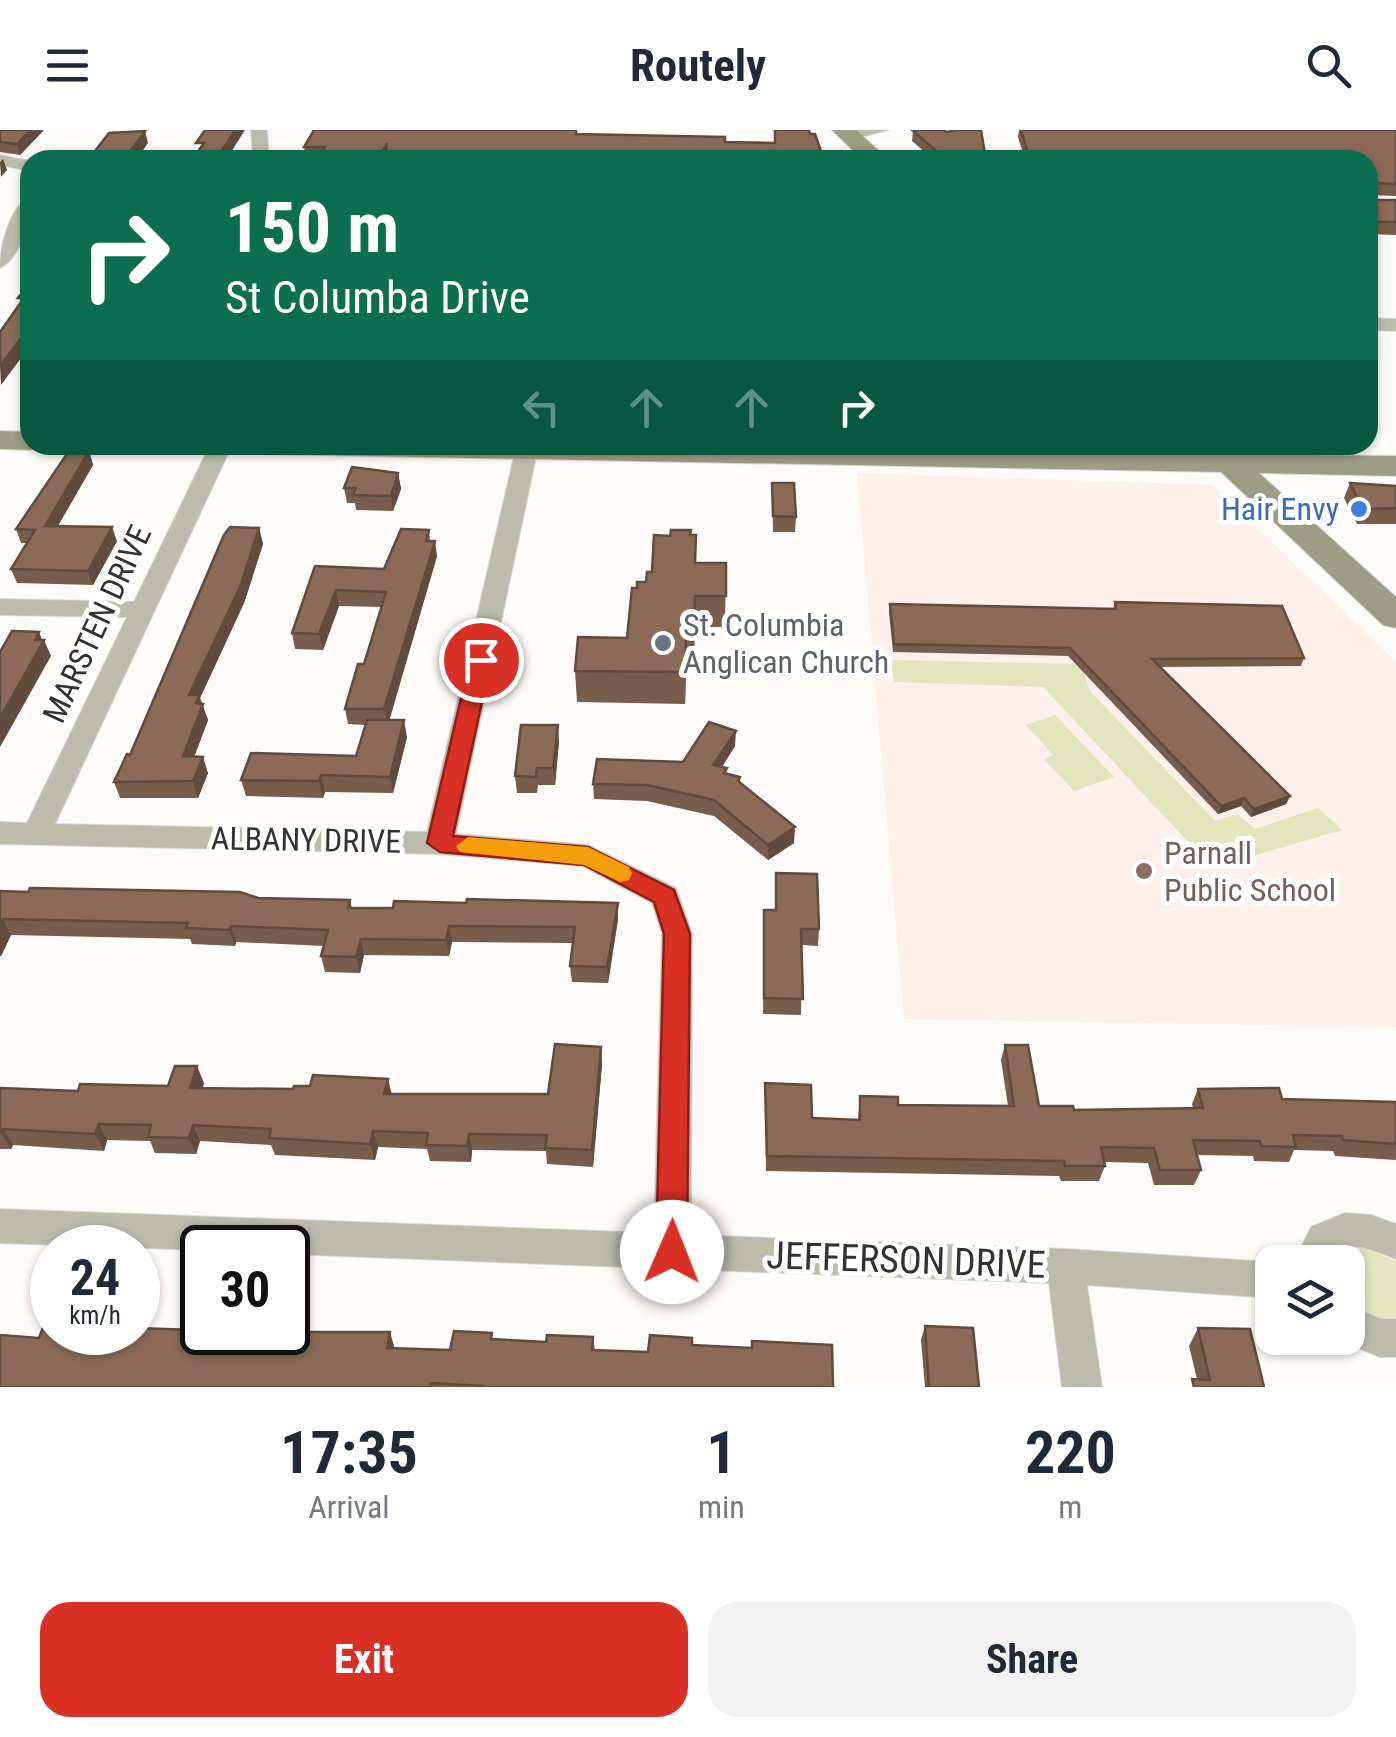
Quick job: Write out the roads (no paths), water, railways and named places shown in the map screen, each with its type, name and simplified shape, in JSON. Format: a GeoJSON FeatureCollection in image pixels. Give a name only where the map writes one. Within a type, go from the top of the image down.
{"type":"FeatureCollection","features":[{"type":"Feature","properties":{"kind":"main road"},"geometry":{"type":"LineString","coordinates":[[846,132],[865,150]]}},
{"type":"Feature","properties":{"kind":"main road"},"geometry":{"type":"LineString","coordinates":[[1221,455],[1396,616]]}},
{"type":"Feature","properties":{"kind":"main road"},"geometry":{"type":"LineString","coordinates":[[1235,455],[1396,466]]}},
{"type":"Feature","properties":{"kind":"street"},"geometry":{"type":"LineString","coordinates":[[846,132],[880,130]]}},
{"type":"Feature","properties":{"kind":"street"},"geometry":{"type":"LineString","coordinates":[[0,263],[20,222]]}},
{"type":"Feature","properties":{"kind":"street","name":"MARSTEN DRIVE"},"geometry":{"type":"LineString","coordinates":[[36,834],[217,455]]}},
{"type":"Feature","properties":{"kind":"street"},"geometry":{"type":"LineString","coordinates":[[440,843],[525,455]]}},
{"type":"Feature","properties":{"kind":"street"},"geometry":{"type":"LineString","coordinates":[[0,607],[142,610]]}},
{"type":"Feature","properties":{"kind":"street","name":"ALBANY DRIVE"},"geometry":{"type":"LineString","coordinates":[[0,833],[440,843],[588,856],[665,896],[677,934],[672,1252]]}},
{"type":"Feature","properties":{"kind":"street","name":"JEFFERSON DRIVE"},"geometry":{"type":"LineString","coordinates":[[0,1226],[1066,1266],[1255,1279]]}},
{"type":"Feature","properties":{"kind":"street"},"geometry":{"type":"LineString","coordinates":[[1319,1245],[1322,1238],[1336,1230],[1374,1231],[1396,1242]]}},
{"type":"Feature","properties":{"kind":"street"},"geometry":{"type":"LineString","coordinates":[[1066,1266],[1082,1387]]}},
{"type":"Feature","properties":{"kind":"street"},"geometry":{"type":"LineString","coordinates":[[1365,1331],[1380,1338],[1396,1338]]}},
{"type":"Feature","properties":{"kind":"place","name":"Hair Envy"},"geometry":{"type":"Point","coordinates":[1359,509]}},
{"type":"Feature","properties":{"kind":"place","name":"St. Columbia Anglican Church"},"geometry":{"type":"Point","coordinates":[663,643]}},
{"type":"Feature","properties":{"kind":"place","name":"Parnall Public School"},"geometry":{"type":"Point","coordinates":[1144,871]}}]}
